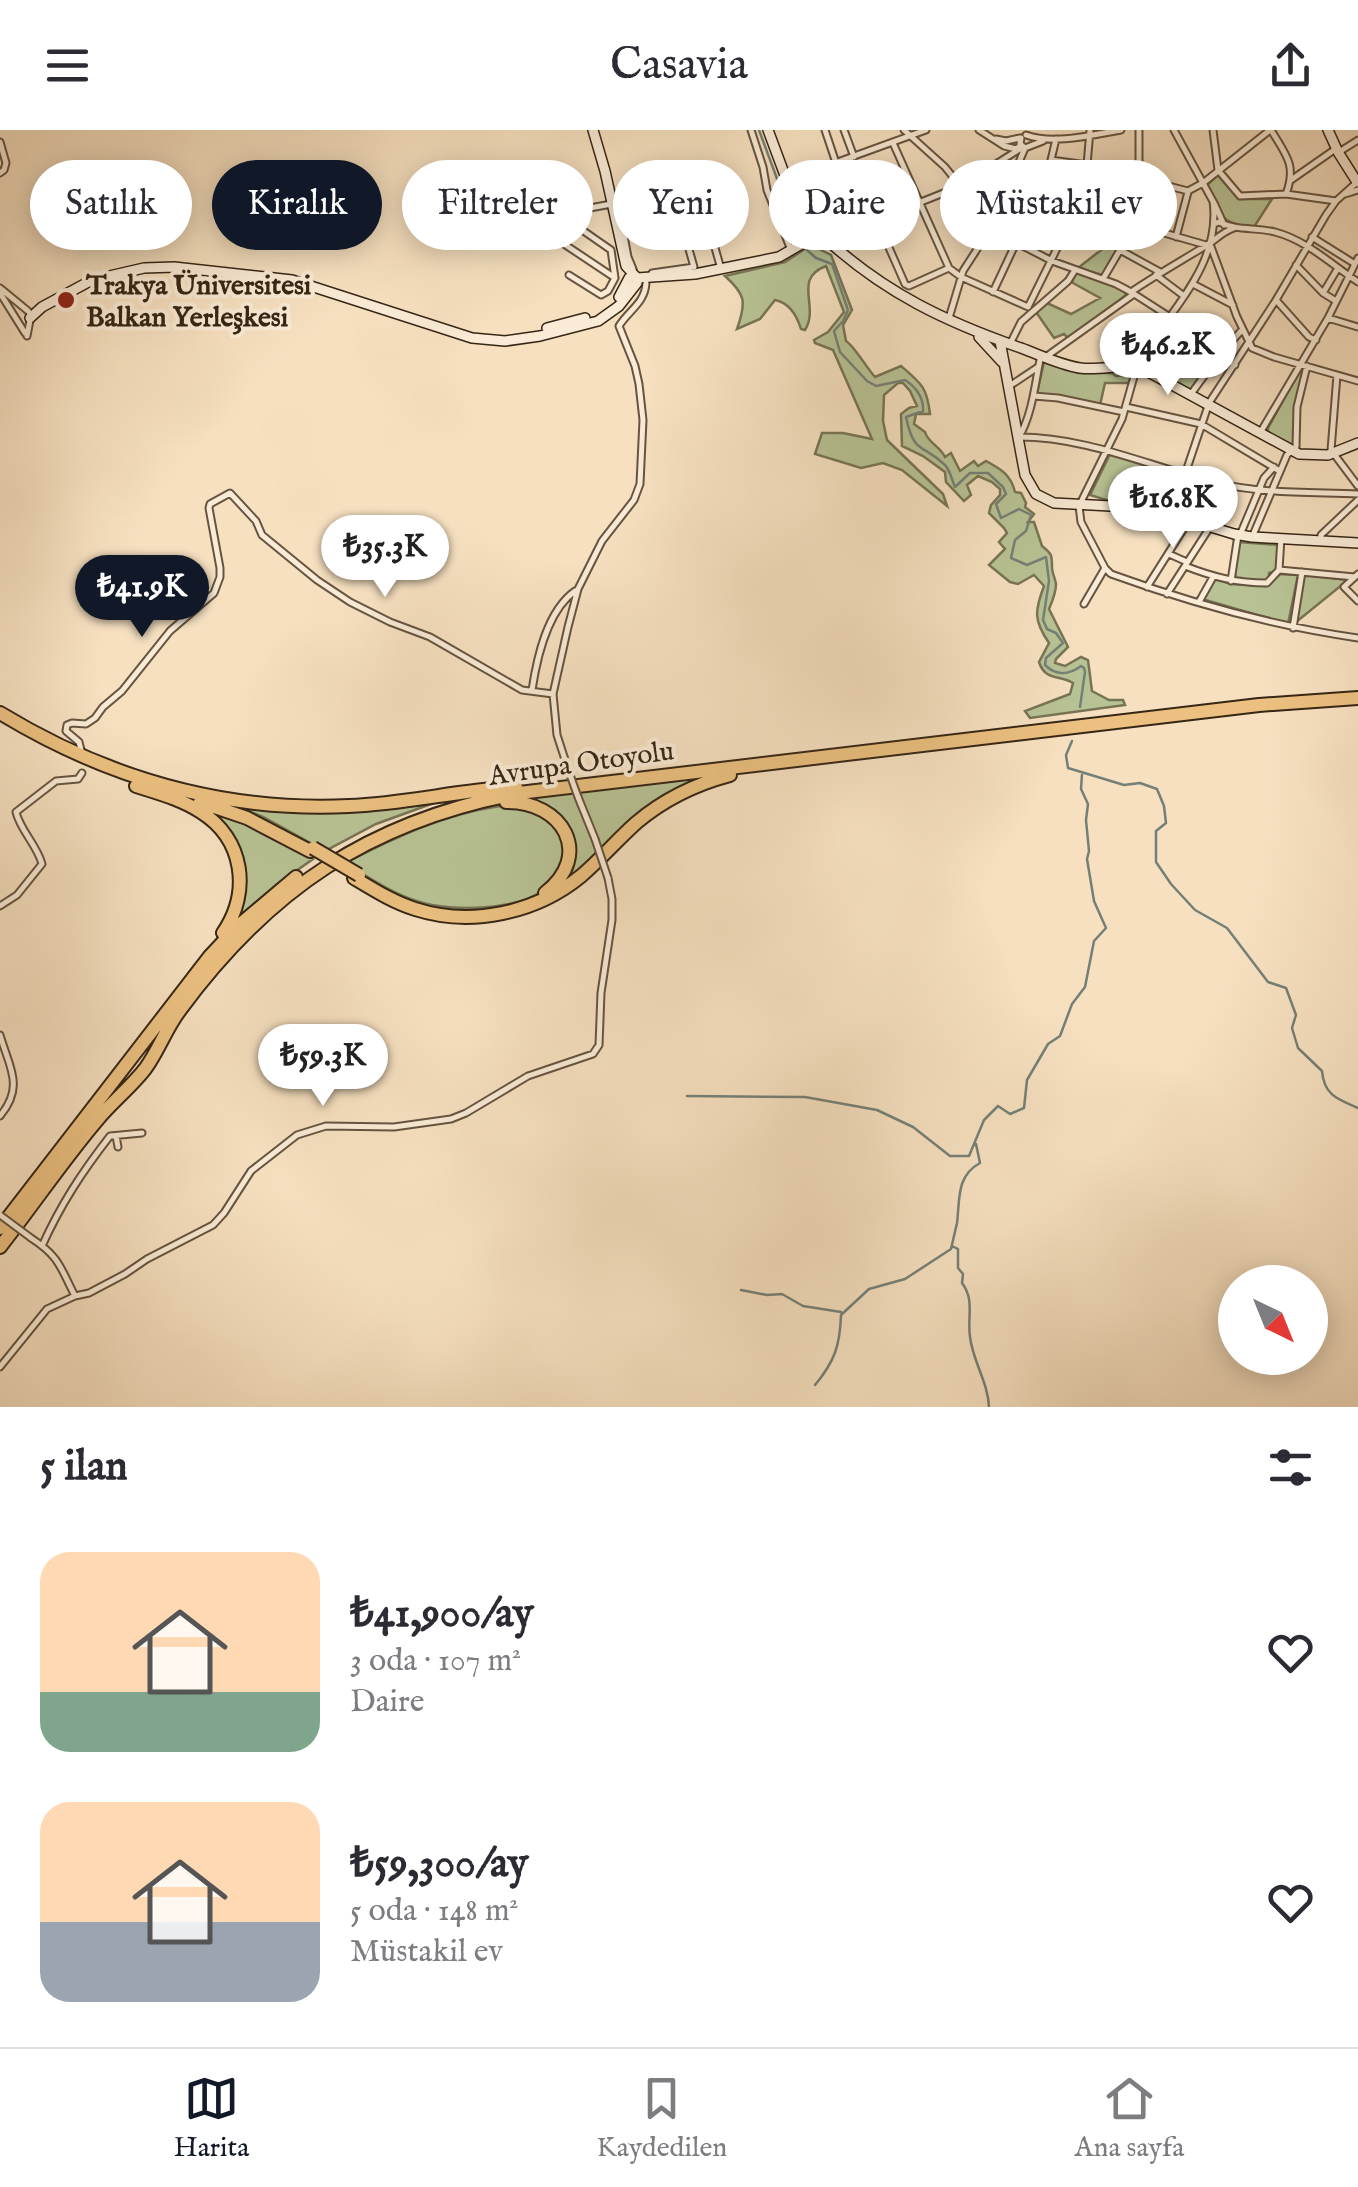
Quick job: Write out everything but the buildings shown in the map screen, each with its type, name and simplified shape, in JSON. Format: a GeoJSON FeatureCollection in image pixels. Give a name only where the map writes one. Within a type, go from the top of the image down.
{"type":"FeatureCollection","features":[{"type":"Feature","properties":{"kind":"highway","name":"Avrupa Otoyolu"},"geometry":{"type":"LineString","coordinates":[[0,1247],[100,1116],[143,1071],[178,1012],[241,936],[325,867],[410,822],[518,794],[1358,695]]}},
{"type":"Feature","properties":{"kind":"highway","name":"Avrupa Otoyolu"},"geometry":{"type":"LineString","coordinates":[[0,1228],[225,939],[264,902],[342,847],[429,808],[524,786],[1233,701],[1358,695]]}},
{"type":"Feature","properties":{"kind":"highway"},"geometry":{"type":"LineString","coordinates":[[0,716],[72,753],[132,777],[230,800],[313,807],[406,802],[524,786]]}},
{"type":"Feature","properties":{"kind":"highway"},"geometry":{"type":"LineString","coordinates":[[0,716],[65,756],[120,778],[248,818],[312,850]]}},
{"type":"Feature","properties":{"kind":"highway"},"geometry":{"type":"LineString","coordinates":[[174,788],[254,815],[390,899],[433,914],[470,916],[534,904],[570,884],[646,815],[684,792],[732,774],[812,758]]}},
{"type":"Feature","properties":{"kind":"highway"},"geometry":{"type":"LineString","coordinates":[[120,778],[203,813],[227,836],[236,856],[241,882],[236,909],[184,988]]}},
{"type":"Feature","properties":{"kind":"highway"},"geometry":{"type":"LineString","coordinates":[[356,877],[426,906],[453,911],[484,910],[514,905],[544,893],[561,876],[568,858],[566,837],[558,822],[546,810],[525,802],[479,805],[410,822]]}},
{"type":"Feature","properties":{"kind":"main road"},"geometry":{"type":"LineString","coordinates":[[592,130],[626,266],[636,281]]}},
{"type":"Feature","properties":{"kind":"main road"},"geometry":{"type":"LineString","coordinates":[[768,130],[779,160]]}},
{"type":"Feature","properties":{"kind":"main road"},"geometry":{"type":"LineString","coordinates":[[1331,131],[1357,185]]}},
{"type":"Feature","properties":{"kind":"main road"},"geometry":{"type":"LineString","coordinates":[[612,204],[613,219]]}},
{"type":"Feature","properties":{"kind":"main road"},"geometry":{"type":"LineString","coordinates":[[615,250],[622,270],[636,281]]}},
{"type":"Feature","properties":{"kind":"main road"},"geometry":{"type":"LineString","coordinates":[[695,273],[779,257],[792,250]]}},
{"type":"Feature","properties":{"kind":"main road"},"geometry":{"type":"LineString","coordinates":[[28,313],[98,272],[173,261],[302,276],[469,332],[505,335],[598,314],[636,281],[785,260],[798,250]]}},
{"type":"Feature","properties":{"kind":"main road"},"geometry":{"type":"LineString","coordinates":[[837,250],[865,273],[974,332],[1081,368],[1133,369],[1153,375],[1299,454],[1332,452],[1358,441]]}},
{"type":"Feature","properties":{"kind":"main road"},"geometry":{"type":"LineString","coordinates":[[974,332],[1006,365]]}},
{"type":"Feature","properties":{"kind":"main road"},"geometry":{"type":"LineString","coordinates":[[1005,343],[1008,387],[1024,475],[1036,494],[1054,503],[1148,508],[1252,537],[1358,543]]}},
{"type":"Feature","properties":{"kind":"main road"},"geometry":{"type":"LineString","coordinates":[[1006,365],[1015,352],[1023,349]]}},
{"type":"Feature","properties":{"kind":"street"},"geometry":{"type":"LineString","coordinates":[[751,130],[769,195]]}},
{"type":"Feature","properties":{"kind":"street"},"geometry":{"type":"LineString","coordinates":[[825,130],[836,160]]}},
{"type":"Feature","properties":{"kind":"street"},"geometry":{"type":"LineString","coordinates":[[844,130],[852,158]]}},
{"type":"Feature","properties":{"kind":"street"},"geometry":{"type":"LineString","coordinates":[[904,130],[940,162]]}},
{"type":"Feature","properties":{"kind":"street"},"geometry":{"type":"LineString","coordinates":[[847,160],[926,130]]}},
{"type":"Feature","properties":{"kind":"street"},"geometry":{"type":"LineString","coordinates":[[984,131],[993,138],[1026,141],[1122,130]]}},
{"type":"Feature","properties":{"kind":"street"},"geometry":{"type":"LineString","coordinates":[[1138,130],[1139,160]]}},
{"type":"Feature","properties":{"kind":"street"},"geometry":{"type":"LineString","coordinates":[[1174,130],[1223,224]]}},
{"type":"Feature","properties":{"kind":"street"},"geometry":{"type":"LineString","coordinates":[[1212,130],[1218,170],[1240,196],[1286,194],[1336,201]]}},
{"type":"Feature","properties":{"kind":"street"},"geometry":{"type":"LineString","coordinates":[[1177,188],[1188,190],[1203,183],[1271,130],[1290,163],[1291,180],[1286,194]]}},
{"type":"Feature","properties":{"kind":"street"},"geometry":{"type":"LineString","coordinates":[[1087,160],[1090,132]]}},
{"type":"Feature","properties":{"kind":"street"},"geometry":{"type":"LineString","coordinates":[[1051,160],[1052,139]]}},
{"type":"Feature","properties":{"kind":"street"},"geometry":{"type":"LineString","coordinates":[[1291,180],[1358,140]]}},
{"type":"Feature","properties":{"kind":"street"},"geometry":{"type":"LineString","coordinates":[[1000,160],[1026,141]]}},
{"type":"Feature","properties":{"kind":"street"},"geometry":{"type":"LineString","coordinates":[[0,142],[6,163],[0,173]]}},
{"type":"Feature","properties":{"kind":"street"},"geometry":{"type":"LineString","coordinates":[[893,143],[950,268],[961,277],[1028,307],[1057,250]]}},
{"type":"Feature","properties":{"kind":"street"},"geometry":{"type":"LineString","coordinates":[[1171,514],[1208,403],[1276,300],[1312,236],[1336,201],[1357,185]]}},
{"type":"Feature","properties":{"kind":"street"},"geometry":{"type":"LineString","coordinates":[[1177,233],[1188,190]]}},
{"type":"Feature","properties":{"kind":"street"},"geometry":{"type":"LineString","coordinates":[[922,202],[940,195]]}},
{"type":"Feature","properties":{"kind":"street"},"geometry":{"type":"LineString","coordinates":[[1214,201],[1218,230]]}},
{"type":"Feature","properties":{"kind":"street"},"geometry":{"type":"LineString","coordinates":[[593,207],[612,204]]}},
{"type":"Feature","properties":{"kind":"street"},"geometry":{"type":"LineString","coordinates":[[1235,228],[1220,222],[1193,284],[1133,369],[1125,409],[1079,506],[1081,522],[1111,574],[1167,594],[1293,628],[1358,638]]}},
{"type":"Feature","properties":{"kind":"street"},"geometry":{"type":"LineString","coordinates":[[1218,230],[1275,232],[1306,246],[1358,282]]}},
{"type":"Feature","properties":{"kind":"street"},"geometry":{"type":"LineString","coordinates":[[1260,434],[1304,365],[1356,261],[1312,236]]}},
{"type":"Feature","properties":{"kind":"street"},"geometry":{"type":"LineString","coordinates":[[1177,237],[1208,245],[1248,344],[1257,351],[1358,381]]}},
{"type":"Feature","properties":{"kind":"street"},"geometry":{"type":"LineString","coordinates":[[1019,437],[1043,356],[1158,274],[1208,245]]}},
{"type":"Feature","properties":{"kind":"street"},"geometry":{"type":"LineString","coordinates":[[573,250],[615,278]]}},
{"type":"Feature","properties":{"kind":"street"},"geometry":{"type":"LineString","coordinates":[[569,275],[600,295],[608,291],[616,274],[615,250]]}},
{"type":"Feature","properties":{"kind":"street"},"geometry":{"type":"LineString","coordinates":[[627,250],[633,269],[641,275],[695,273],[689,250]]}},
{"type":"Feature","properties":{"kind":"street"},"geometry":{"type":"LineString","coordinates":[[716,250],[721,269]]}},
{"type":"Feature","properties":{"kind":"street"},"geometry":{"type":"LineString","coordinates":[[890,250],[909,286],[950,268]]}},
{"type":"Feature","properties":{"kind":"street"},"geometry":{"type":"LineString","coordinates":[[948,320],[961,277],[978,250]]}},
{"type":"Feature","properties":{"kind":"street"},"geometry":{"type":"LineString","coordinates":[[993,292],[1013,250]]}},
{"type":"Feature","properties":{"kind":"street"},"geometry":{"type":"LineString","coordinates":[[1029,250],[1132,293],[1235,364]]}},
{"type":"Feature","properties":{"kind":"street"},"geometry":{"type":"LineString","coordinates":[[1102,279],[1120,250],[1184,296]]}},
{"type":"Feature","properties":{"kind":"street"},"geometry":{"type":"LineString","coordinates":[[1205,261],[1220,268]]}},
{"type":"Feature","properties":{"kind":"street"},"geometry":{"type":"LineString","coordinates":[[1296,265],[1336,301]]}},
{"type":"Feature","properties":{"kind":"street"},"geometry":{"type":"LineString","coordinates":[[1324,293],[1338,268]]}},
{"type":"Feature","properties":{"kind":"street"},"geometry":{"type":"LineString","coordinates":[[1005,343],[1021,322],[1068,282],[1076,270]]}},
{"type":"Feature","properties":{"kind":"street"},"geometry":{"type":"LineString","coordinates":[[0,1367],[42,1314],[54,1305],[89,1293],[213,1224],[251,1171],[302,1132],[326,1126],[394,1127],[451,1119],[528,1076],[593,1054],[599,1045],[612,899],[595,839],[556,735],[553,694],[578,589],[605,535],[634,500],[640,484],[643,420],[639,384],[619,326],[644,297],[636,281]]}},
{"type":"Feature","properties":{"kind":"street"},"geometry":{"type":"LineString","coordinates":[[1193,284],[1233,305]]}},
{"type":"Feature","properties":{"kind":"street"},"geometry":{"type":"LineString","coordinates":[[0,290],[28,313]]}},
{"type":"Feature","properties":{"kind":"street"},"geometry":{"type":"LineString","coordinates":[[0,290],[27,336],[28,313]]}},
{"type":"Feature","properties":{"kind":"street"},"geometry":{"type":"LineString","coordinates":[[1276,300],[1316,340]]}},
{"type":"Feature","properties":{"kind":"street"},"geometry":{"type":"LineString","coordinates":[[17,319],[18,310],[28,313]]}},
{"type":"Feature","properties":{"kind":"street"},"geometry":{"type":"LineString","coordinates":[[17,319],[24,323],[28,313]]}},
{"type":"Feature","properties":{"kind":"street"},"geometry":{"type":"LineString","coordinates":[[1328,318],[1358,327]]}},
{"type":"Feature","properties":{"kind":"street"},"geometry":{"type":"LineString","coordinates":[[1191,394],[1242,330]]}},
{"type":"Feature","properties":{"kind":"street"},"geometry":{"type":"LineString","coordinates":[[1163,381],[1196,336]]}},
{"type":"Feature","properties":{"kind":"street"},"geometry":{"type":"LineString","coordinates":[[1231,581],[1239,535],[1258,490],[1298,440],[1297,407],[1304,365]]}},
{"type":"Feature","properties":{"kind":"street"},"geometry":{"type":"LineString","coordinates":[[1008,387],[1038,367]]}},
{"type":"Feature","properties":{"kind":"street"},"geometry":{"type":"LineString","coordinates":[[1338,375],[1332,452],[1358,486]]}},
{"type":"Feature","properties":{"kind":"street"},"geometry":{"type":"LineString","coordinates":[[1033,396],[1201,424],[1277,469]]}},
{"type":"Feature","properties":{"kind":"street"},"geometry":{"type":"LineString","coordinates":[[1019,437],[1053,438],[1214,482],[1258,490],[1358,497]]}},
{"type":"Feature","properties":{"kind":"street"},"geometry":{"type":"LineString","coordinates":[[1252,537],[1277,469]]}},
{"type":"Feature","properties":{"kind":"street"},"geometry":{"type":"LineString","coordinates":[[81,750],[79,742],[66,731],[67,725],[91,721],[122,691],[178,624],[217,589],[220,568],[210,504],[230,493],[256,521],[262,534],[336,593],[390,622],[430,637],[522,690],[553,694]]}},
{"type":"Feature","properties":{"kind":"street"},"geometry":{"type":"LineString","coordinates":[[1320,542],[1321,535],[1358,497]]}},
{"type":"Feature","properties":{"kind":"street"},"geometry":{"type":"LineString","coordinates":[[1147,587],[1189,520]]}},
{"type":"Feature","properties":{"kind":"street"},"geometry":{"type":"LineString","coordinates":[[1167,594],[1210,527]]}},
{"type":"Feature","properties":{"kind":"street"},"geometry":{"type":"LineString","coordinates":[[1169,554],[1213,577],[1267,583],[1279,570],[1281,538]]}},
{"type":"Feature","properties":{"kind":"street"},"geometry":{"type":"LineString","coordinates":[[1084,604],[1105,568]]}},
{"type":"Feature","properties":{"kind":"street"},"geometry":{"type":"LineString","coordinates":[[1279,570],[1356,576]]}},
{"type":"Feature","properties":{"kind":"street"},"geometry":{"type":"LineString","coordinates":[[1293,628],[1302,572]]}},
{"type":"Feature","properties":{"kind":"street"},"geometry":{"type":"LineString","coordinates":[[1356,576],[1344,587],[1358,601]]}},
{"type":"Feature","properties":{"kind":"street"},"geometry":{"type":"LineString","coordinates":[[1199,602],[1213,577]]}},
{"type":"Feature","properties":{"kind":"street"},"geometry":{"type":"LineString","coordinates":[[532,690],[554,615],[564,599],[578,589]]}},
{"type":"Feature","properties":{"kind":"street"},"geometry":{"type":"LineString","coordinates":[[0,906],[17,895],[42,864],[16,812],[56,782],[78,779],[82,773]]}},
{"type":"Feature","properties":{"kind":"street"},"geometry":{"type":"LineString","coordinates":[[0,1035],[14,1078],[10,1101],[0,1116]]}},
{"type":"Feature","properties":{"kind":"street"},"geometry":{"type":"LineString","coordinates":[[42,1246],[74,1184],[110,1136],[142,1133]]}},
{"type":"Feature","properties":{"kind":"street"},"geometry":{"type":"LineString","coordinates":[[116,1136],[118,1147]]}},
{"type":"Feature","properties":{"kind":"street"},"geometry":{"type":"LineString","coordinates":[[0,1215],[58,1260],[75,1296]]}},
{"type":"Feature","properties":{"kind":"green space"},"geometry":{"type":"Polygon","coordinates":[[[1218,175],[1239,199],[1272,199],[1254,227],[1233,223],[1223,216],[1207,185],[1218,175]]]}},
{"type":"Feature","properties":{"kind":"green space"},"geometry":{"type":"Polygon","coordinates":[[[803,250],[821,250],[831,255],[852,310],[843,325],[846,341],[875,377],[901,366],[918,382],[925,391],[930,414],[916,414],[914,424],[945,457],[951,453],[960,471],[974,461],[978,466],[986,461],[1001,470],[1015,492],[1021,493],[1025,507],[1034,514],[1028,522],[1034,522],[1042,546],[1051,555],[1056,584],[1049,609],[1068,647],[1055,663],[1065,666],[1081,657],[1088,660],[1092,691],[1109,700],[1123,700],[1125,705],[1030,718],[1025,711],[1070,694],[1073,683],[1049,675],[1039,662],[1049,643],[1037,615],[1044,586],[1034,575],[1018,584],[1010,582],[989,565],[1005,549],[999,542],[1007,533],[989,513],[1000,489],[978,476],[967,485],[971,495],[964,501],[946,482],[945,472],[902,446],[901,414],[917,406],[903,383],[884,395],[887,440],[943,494],[947,506],[902,470],[883,463],[861,468],[815,454],[822,433],[872,439],[833,350],[814,340],[828,332],[844,312],[826,266],[810,278],[810,312],[805,330],[789,307],[775,300],[760,319],[737,329],[742,299],[725,276],[785,262],[803,250]]]}},
{"type":"Feature","properties":{"kind":"green space"},"geometry":{"type":"Polygon","coordinates":[[[1101,250],[1119,250],[1102,275],[1078,268],[1101,250]]]}},
{"type":"Feature","properties":{"kind":"green space"},"geometry":{"type":"Polygon","coordinates":[[[1077,271],[1112,284],[1126,292],[1125,296],[1068,338],[1064,334],[1054,338],[1036,312],[1047,303],[1071,314],[1100,298],[1073,283],[1077,271]]]}},
{"type":"Feature","properties":{"kind":"green space"},"geometry":{"type":"Polygon","coordinates":[[[1196,341],[1216,353],[1192,391],[1169,380],[1196,341]]]}},
{"type":"Feature","properties":{"kind":"green space"},"geometry":{"type":"Polygon","coordinates":[[[1044,362],[1078,373],[1127,375],[1131,377],[1130,383],[1105,383],[1100,405],[1041,395],[1037,393],[1044,362]]]}},
{"type":"Feature","properties":{"kind":"green space"},"geometry":{"type":"Polygon","coordinates":[[[1301,368],[1293,445],[1268,432],[1268,428],[1301,368]]]}},
{"type":"Feature","properties":{"kind":"green space"},"geometry":{"type":"Polygon","coordinates":[[[1111,452],[1161,469],[1150,472],[1138,486],[1133,502],[1113,502],[1090,495],[1111,452]]]}},
{"type":"Feature","properties":{"kind":"green space"},"geometry":{"type":"Polygon","coordinates":[[[1238,542],[1279,545],[1276,571],[1269,573],[1269,579],[1238,580],[1238,542]]]}},
{"type":"Feature","properties":{"kind":"green space"},"geometry":{"type":"Polygon","coordinates":[[[1280,574],[1298,575],[1288,624],[1202,599],[1215,579],[1267,586],[1280,574]]]}},
{"type":"Feature","properties":{"kind":"green space"},"geometry":{"type":"Polygon","coordinates":[[[1304,575],[1348,580],[1295,623],[1304,575]]]}},
{"type":"Feature","properties":{"kind":"green space"},"geometry":{"type":"Polygon","coordinates":[[[729,772],[700,782],[562,885],[569,867],[561,819],[509,800],[729,772]]]}},
{"type":"Feature","properties":{"kind":"green space"},"geometry":{"type":"Polygon","coordinates":[[[442,800],[376,824],[325,851],[234,805],[442,800]]]}},
{"type":"Feature","properties":{"kind":"green space"},"geometry":{"type":"Polygon","coordinates":[[[199,806],[252,824],[313,859],[276,885],[228,931],[245,871],[199,806]]]}},
{"type":"Feature","properties":{"kind":"green space"},"geometry":{"type":"Polygon","coordinates":[[[500,806],[540,810],[555,825],[563,841],[561,865],[553,880],[536,895],[521,901],[467,908],[433,905],[391,890],[345,863],[439,821],[500,806]]]}},
{"type":"Feature","properties":{"kind":"waterway"},"geometry":{"type":"LineString","coordinates":[[759,130],[770,160]]}},
{"type":"Feature","properties":{"kind":"waterway"},"geometry":{"type":"LineString","coordinates":[[807,250],[832,264],[848,310],[834,331],[840,352],[876,386],[905,380],[918,393],[923,411],[906,417],[916,443],[945,465],[955,487],[970,473],[988,473],[1006,494],[996,504],[1001,518],[1019,509],[1031,515],[1026,531],[1015,540],[1011,558],[1027,565],[1046,557],[1049,581],[1043,620],[1063,643],[1046,658],[1045,665],[1063,673],[1084,668],[1080,707]]}},
{"type":"Feature","properties":{"kind":"waterway"},"geometry":{"type":"LineString","coordinates":[[1072,741],[1066,755],[1068,768],[1124,785],[1140,783],[1157,789],[1166,823],[1156,831],[1156,862],[1195,910],[1227,928],[1268,982],[1286,988],[1296,1015],[1292,1028],[1298,1048],[1322,1071],[1333,1095],[1358,1108]]}},
{"type":"Feature","properties":{"kind":"waterway"},"geometry":{"type":"LineString","coordinates":[[687,1096],[805,1097],[877,1110],[913,1127],[950,1156],[969,1156],[984,1120],[998,1106],[1010,1114],[1024,1108],[1027,1080],[1048,1044],[1060,1036],[1072,1004],[1085,987],[1094,941],[1106,928],[1094,901],[1087,859],[1088,804],[1081,789],[1082,774]]}},
{"type":"Feature","properties":{"kind":"waterway"},"geometry":{"type":"LineString","coordinates":[[815,1385],[835,1352],[841,1315],[869,1289],[905,1279],[951,1249],[963,1181],[980,1163],[976,1144]]}},
{"type":"Feature","properties":{"kind":"waterway"},"geometry":{"type":"LineString","coordinates":[[952,1246],[958,1249],[958,1268],[969,1302],[972,1346],[989,1407]]}},
{"type":"Feature","properties":{"kind":"waterway"},"geometry":{"type":"LineString","coordinates":[[741,1290],[782,1294],[803,1306],[841,1312]]}},
{"type":"Feature","properties":{"kind":"place","name":"Trakya Üniversitesi Balkan Yerleşkesi"},"geometry":{"type":"Point","coordinates":[66,300]}}]}
